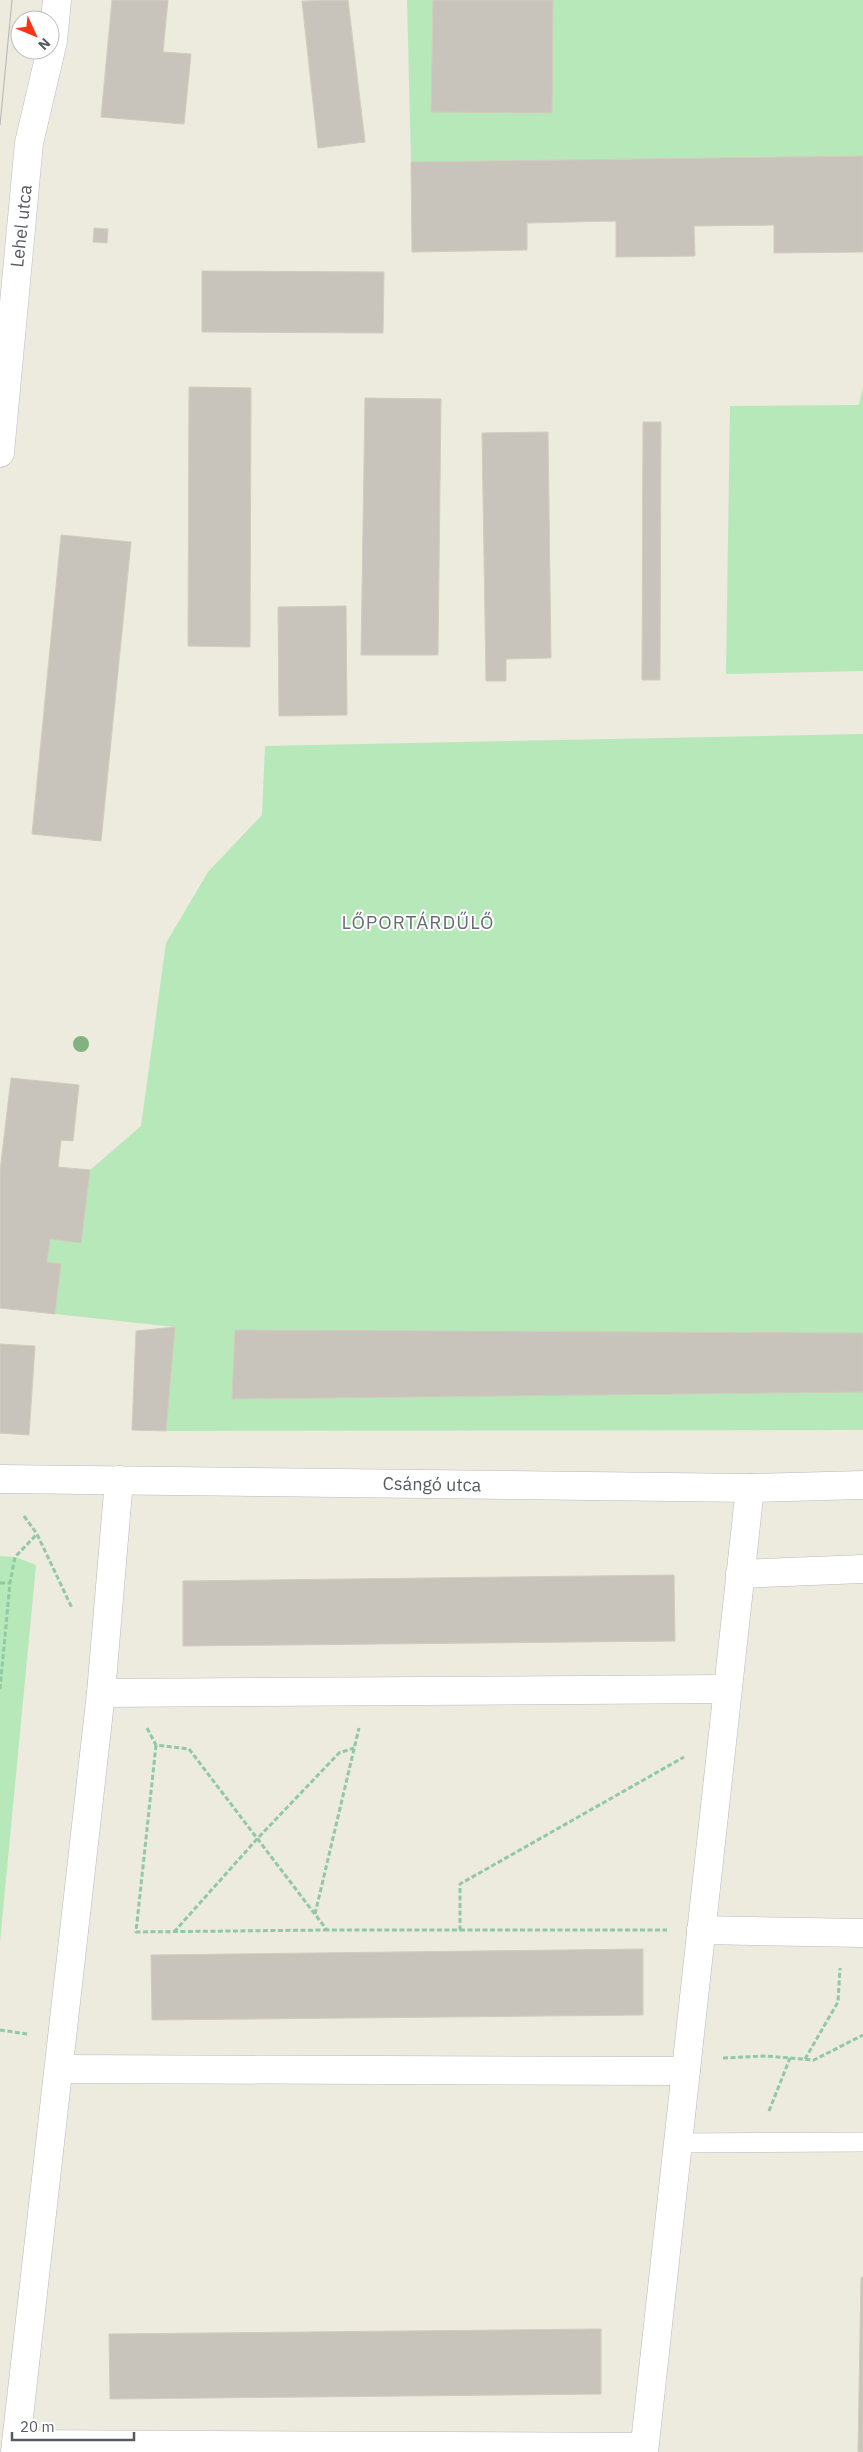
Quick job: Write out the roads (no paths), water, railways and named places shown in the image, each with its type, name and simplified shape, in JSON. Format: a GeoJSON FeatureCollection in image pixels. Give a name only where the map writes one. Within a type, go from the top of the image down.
{"type":"FeatureCollection","features":[{"type":"Feature","properties":{"kind":"street","name":"Lehel utca"},"geometry":{"type":"LineString","coordinates":[[0,453],[29,143],[53,41],[56,0]]}},
{"type":"Feature","properties":{"kind":"street","name":"Csángó utca"},"geometry":{"type":"LineString","coordinates":[[0,1479],[750,1488],[863,1485]]}},
{"type":"Feature","properties":{"kind":"street"},"geometry":{"type":"LineString","coordinates":[[119,1480],[101,1692],[16,2448],[644,2450],[750,1488]]}},
{"type":"Feature","properties":{"kind":"street"},"geometry":{"type":"LineString","coordinates":[[740,1574],[863,1569]]}},
{"type":"Feature","properties":{"kind":"street"},"geometry":{"type":"LineString","coordinates":[[101,1692],[727,1689]]}},
{"type":"Feature","properties":{"kind":"street"},"geometry":{"type":"LineString","coordinates":[[701,1930],[852,1932]]}},
{"type":"Feature","properties":{"kind":"street"},"geometry":{"type":"LineString","coordinates":[[60,2069],[686,2063]]}},
{"type":"Feature","properties":{"kind":"lane"},"geometry":{"type":"LineString","coordinates":[[678,2143],[863,2142]]}},
{"type":"Feature","properties":{"kind":"tram line"},"geometry":{"type":"LineString","coordinates":[[0,125],[12,0]]}},
{"type":"Feature","properties":{"kind":"district","name":"LŐPORTÁRDŰLŐ"},"geometry":{"type":"Point","coordinates":[418,922]}}]}
